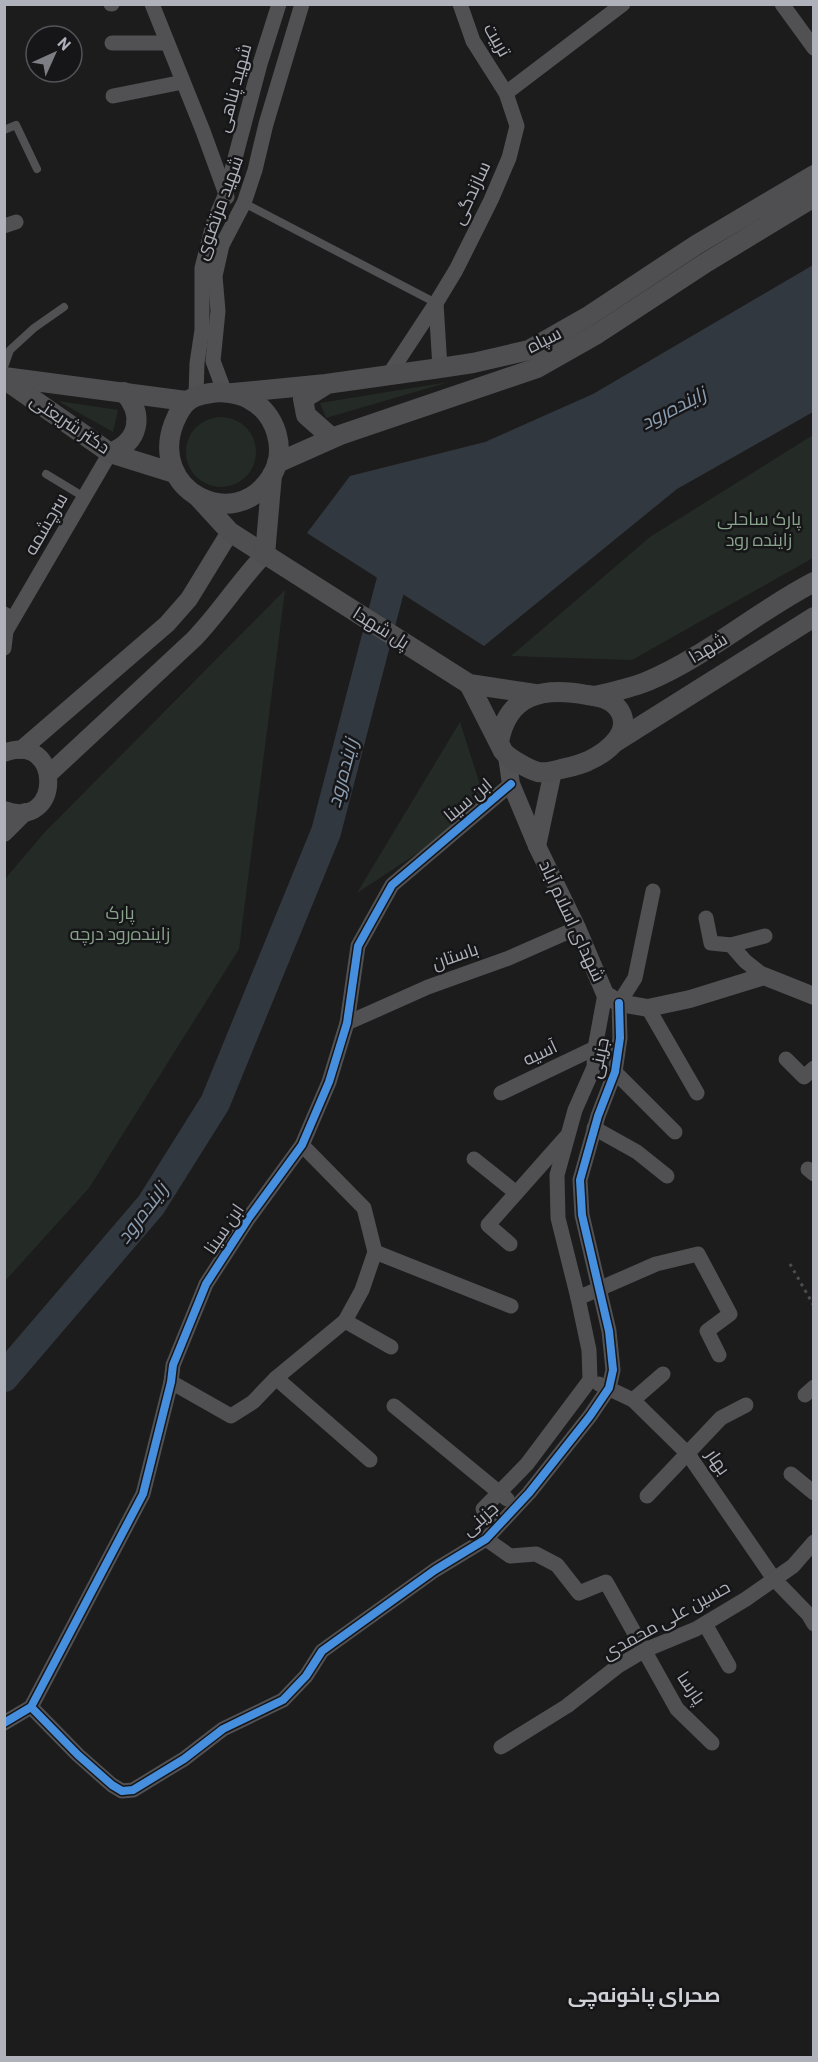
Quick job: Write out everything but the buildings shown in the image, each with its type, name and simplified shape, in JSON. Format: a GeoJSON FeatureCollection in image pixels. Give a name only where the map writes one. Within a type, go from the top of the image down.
{"type":"FeatureCollection","features":[{"type":"Feature","properties":{"kind":"main road","name":"سپاه"},"geometry":{"type":"LineString","coordinates":[[229,393],[388,376],[473,363],[529,350],[587,317],[696,245],[813,175]]}},
{"type":"Feature","properties":{"kind":"main road","name":"سپاه"},"geometry":{"type":"LineString","coordinates":[[275,469],[332,438],[537,368],[597,334],[707,262],[813,197]]}},
{"type":"Feature","properties":{"kind":"main road","name":"دکتر شریعتی"},"geometry":{"type":"LineString","coordinates":[[4,378],[191,398]]}},
{"type":"Feature","properties":{"kind":"main road","name":"دکتر شریعتی"},"geometry":{"type":"LineString","coordinates":[[4,378],[110,453],[174,473]]}},
{"type":"Feature","properties":{"kind":"main road"},"geometry":{"type":"LineString","coordinates":[[326,384],[303,399],[306,415],[332,438]]}},
{"type":"Feature","properties":{"kind":"main road"},"geometry":{"type":"LineString","coordinates":[[110,453],[129,442],[137,421],[132,400],[124,392]]}},
{"type":"Feature","properties":{"kind":"main road"},"geometry":{"type":"LineString","coordinates":[[265,554],[279,447],[277,432],[261,406],[248,398],[229,393],[191,398],[176,419],[169,436],[168,454],[174,473],[183,486],[198,497],[218,503],[240,501],[258,491],[275,469]]}},
{"type":"Feature","properties":{"kind":"main road","name":"پل شهدا"},"geometry":{"type":"LineString","coordinates":[[198,497],[230,532],[470,684]]}},
{"type":"Feature","properties":{"kind":"main road","name":"شهدا"},"geometry":{"type":"LineString","coordinates":[[595,696],[636,686],[650,680],[699,654],[813,582]]}},
{"type":"Feature","properties":{"kind":"main road","name":"شهدا"},"geometry":{"type":"LineString","coordinates":[[616,741],[813,617]]}},
{"type":"Feature","properties":{"kind":"main road"},"geometry":{"type":"LineString","coordinates":[[470,684],[535,694]]}},
{"type":"Feature","properties":{"kind":"main road"},"geometry":{"type":"LineString","coordinates":[[470,684],[503,749],[538,772],[553,771],[587,762],[605,751],[616,741],[623,729],[623,716],[616,705],[608,699],[571,692],[553,691],[535,694],[521,701],[509,714],[502,728],[503,749]]}},
{"type":"Feature","properties":{"kind":"street"},"geometry":{"type":"LineString","coordinates":[[152,4],[203,131],[225,196],[244,203]]}},
{"type":"Feature","properties":{"kind":"street","name":"شهید پناهی"},"geometry":{"type":"LineString","coordinates":[[191,398],[202,330],[202,268],[214,221],[225,196],[260,64],[279,4]]}},
{"type":"Feature","properties":{"kind":"street","name":"شهيد مرتضوی"},"geometry":{"type":"LineString","coordinates":[[229,393],[213,361],[218,311],[215,276],[222,245],[244,203],[302,4]]}},
{"type":"Feature","properties":{"kind":"street","name":"تربیت"},"geometry":{"type":"LineString","coordinates":[[460,4],[473,41],[506,93]]}},
{"type":"Feature","properties":{"kind":"street"},"geometry":{"type":"LineString","coordinates":[[506,93],[623,4]]}},
{"type":"Feature","properties":{"kind":"street"},"geometry":{"type":"LineString","coordinates":[[782,4],[813,48]]}},
{"type":"Feature","properties":{"kind":"street"},"geometry":{"type":"LineString","coordinates":[[112,43],[167,43]]}},
{"type":"Feature","properties":{"kind":"street"},"geometry":{"type":"LineString","coordinates":[[113,96],[183,82]]}},
{"type":"Feature","properties":{"kind":"street","name":"سازندگی"},"geometry":{"type":"LineString","coordinates":[[388,376],[456,270],[509,158],[517,126],[506,93]]}},
{"type":"Feature","properties":{"kind":"street"},"geometry":{"type":"LineString","coordinates":[[436,303],[440,368]]}},
{"type":"Feature","properties":{"kind":"street"},"geometry":{"type":"LineString","coordinates":[[196,363],[205,369],[214,366]]}},
{"type":"Feature","properties":{"kind":"street","name":"سرچشمه"},"geometry":{"type":"LineString","coordinates":[[4,648],[10,613],[110,453]]}},
{"type":"Feature","properties":{"kind":"street"},"geometry":{"type":"LineString","coordinates":[[13,751],[167,624],[189,599],[230,532]]}},
{"type":"Feature","properties":{"kind":"street"},"geometry":{"type":"LineString","coordinates":[[49,774],[194,639],[214,618],[248,572],[265,554]]}},
{"type":"Feature","properties":{"kind":"street","name":"شهدای اسلام آباد"},"geometry":{"type":"LineString","coordinates":[[503,749],[511,784],[537,846],[612,999]]}},
{"type":"Feature","properties":{"kind":"street"},"geometry":{"type":"LineString","coordinates":[[4,833],[26,812],[42,802],[50,784],[49,774],[39,757],[31,752],[13,751]]}},
{"type":"Feature","properties":{"kind":"street","name":"شهدای اسلام آباد"},"geometry":{"type":"LineString","coordinates":[[537,846],[553,771]]}},
{"type":"Feature","properties":{"kind":"street","name":"ابن سینا"},"geometry":{"type":"LineString","coordinates":[[31,1707],[143,1494],[171,1382],[173,1365],[206,1284],[248,1219],[302,1145],[328,1082],[346,1023],[358,946],[392,885],[511,784]]}},
{"type":"Feature","properties":{"kind":"street"},"geometry":{"type":"LineString","coordinates":[[4,810],[15,813],[26,812]]}},
{"type":"Feature","properties":{"kind":"street"},"geometry":{"type":"LineString","coordinates":[[483,1509],[527,1464],[590,1380],[589,1350],[558,1218],[557,1176],[574,1110],[594,1067],[595,1048],[612,999],[635,978],[653,891]]}},
{"type":"Feature","properties":{"kind":"street"},"geometry":{"type":"LineString","coordinates":[[706,918],[711,943],[731,945],[765,936]]}},
{"type":"Feature","properties":{"kind":"street","name":"باستان"},"geometry":{"type":"LineString","coordinates":[[346,1023],[428,987],[509,958],[577,928]]}},
{"type":"Feature","properties":{"kind":"street"},"geometry":{"type":"LineString","coordinates":[[731,945],[745,961],[764,976],[813,996]]}},
{"type":"Feature","properties":{"kind":"street"},"geometry":{"type":"LineString","coordinates":[[612,999],[648,1008],[690,999],[764,976]]}},
{"type":"Feature","properties":{"kind":"street","name":"جزینی"},"geometry":{"type":"LineString","coordinates":[[31,1707],[78,1755],[112,1785],[122,1791],[132,1790],[184,1759],[223,1730],[283,1700],[306,1676],[322,1651],[435,1570],[486,1539],[559,1456],[609,1388],[613,1370],[609,1330],[586,1241],[580,1180],[594,1128],[615,1072],[620,1038],[612,999]]}},
{"type":"Feature","properties":{"kind":"street"},"geometry":{"type":"LineString","coordinates":[[648,1008],[697,1092]]}},
{"type":"Feature","properties":{"kind":"street","name":"آسیه"},"geometry":{"type":"LineString","coordinates":[[501,1093],[595,1048]]}},
{"type":"Feature","properties":{"kind":"street"},"geometry":{"type":"LineString","coordinates":[[786,1059],[804,1077],[813,1068]]}},
{"type":"Feature","properties":{"kind":"street"},"geometry":{"type":"LineString","coordinates":[[615,1072],[675,1132]]}},
{"type":"Feature","properties":{"kind":"street"},"geometry":{"type":"LineString","coordinates":[[594,1128],[636,1152],[667,1176]]}},
{"type":"Feature","properties":{"kind":"street"},"geometry":{"type":"LineString","coordinates":[[510,1244],[488,1225],[567,1136]]}},
{"type":"Feature","properties":{"kind":"street"},"geometry":{"type":"LineString","coordinates":[[171,1382],[231,1416],[253,1402],[276,1378],[345,1321],[362,1290],[375,1252],[364,1208],[302,1145]]}},
{"type":"Feature","properties":{"kind":"street"},"geometry":{"type":"LineString","coordinates":[[474,1159],[515,1192]]}},
{"type":"Feature","properties":{"kind":"street"},"geometry":{"type":"LineString","coordinates":[[558,1218],[582,1215]]}},
{"type":"Feature","properties":{"kind":"street"},"geometry":{"type":"LineString","coordinates":[[375,1252],[511,1306]]}},
{"type":"Feature","properties":{"kind":"street"},"geometry":{"type":"LineString","coordinates":[[578,1298],[656,1264],[698,1254],[730,1314],[707,1331],[719,1355]]}},
{"type":"Feature","properties":{"kind":"street"},"geometry":{"type":"LineString","coordinates":[[345,1321],[391,1347]]}},
{"type":"Feature","properties":{"kind":"street"},"geometry":{"type":"LineString","coordinates":[[633,1400],[663,1374]]}},
{"type":"Feature","properties":{"kind":"street"},"geometry":{"type":"LineString","coordinates":[[276,1378],[370,1460]]}},
{"type":"Feature","properties":{"kind":"street","name":"بهار"},"geometry":{"type":"LineString","coordinates":[[590,1380],[633,1400],[688,1454],[774,1579],[808,1614],[813,1624]]}},
{"type":"Feature","properties":{"kind":"street"},"geometry":{"type":"LineString","coordinates":[[647,1496],[721,1418],[746,1405]]}},
{"type":"Feature","properties":{"kind":"street"},"geometry":{"type":"LineString","coordinates":[[393,1406],[499,1492],[515,1508]]}},
{"type":"Feature","properties":{"kind":"street"},"geometry":{"type":"LineString","coordinates":[[791,1474],[813,1493]]}},
{"type":"Feature","properties":{"kind":"street","name":"پارسا"},"geometry":{"type":"LineString","coordinates":[[486,1539],[510,1556],[536,1554],[557,1565],[579,1593],[606,1582],[677,1709],[712,1743]]}},
{"type":"Feature","properties":{"kind":"street","name":"حسین علی محمدی"},"geometry":{"type":"LineString","coordinates":[[501,1747],[567,1706],[618,1666],[645,1650],[705,1624],[774,1579],[793,1566],[813,1542]]}},
{"type":"Feature","properties":{"kind":"street"},"geometry":{"type":"LineString","coordinates":[[705,1624],[729,1666]]}},
{"type":"Feature","properties":{"kind":"street"},"geometry":{"type":"LineString","coordinates":[[4,1723],[31,1707]]}},
{"type":"Feature","properties":{"kind":"lane"},"geometry":{"type":"LineString","coordinates":[[4,130],[16,125],[37,169]]}},
{"type":"Feature","properties":{"kind":"lane"},"geometry":{"type":"LineString","coordinates":[[244,203],[436,303]]}},
{"type":"Feature","properties":{"kind":"lane"},"geometry":{"type":"LineString","coordinates":[[4,367],[10,350],[34,328],[64,307]]}},
{"type":"Feature","properties":{"kind":"lane"},"geometry":{"type":"LineString","coordinates":[[46,474],[84,497]]}},
{"type":"Feature","properties":{"kind":"path"},"geometry":{"type":"LineString","coordinates":[[790,1264],[813,1306]]}},
{"type":"Feature","properties":{"kind":"green space"},"geometry":{"type":"Polygon","coordinates":[[[449,382],[326,418],[320,403],[449,382]]]}},
{"type":"Feature","properties":{"kind":"green space"},"geometry":{"type":"Polygon","coordinates":[[[58,401],[118,410],[113,432],[58,401]]]}},
{"type":"Feature","properties":{"kind":"green space"},"geometry":{"type":"Polygon","coordinates":[[[221,417],[240,423],[250,433],[256,452],[250,471],[240,481],[221,487],[202,481],[192,471],[186,452],[192,433],[202,423],[221,417]]]}},
{"type":"Feature","properties":{"kind":"green space","name":"پارک ساحلی زاینده رود"},"geometry":{"type":"Polygon","coordinates":[[[813,435],[813,558],[632,660],[511,656],[650,537],[813,435]]]}},
{"type":"Feature","properties":{"kind":"green space","name":"پارک زاینده‌رود درچه"},"geometry":{"type":"Polygon","coordinates":[[[285,590],[239,949],[89,1188],[5,1281],[5,879],[45,832],[285,590]]]}},
{"type":"Feature","properties":{"kind":"green space"},"geometry":{"type":"Polygon","coordinates":[[[460,722],[487,807],[357,893],[460,722]]]}},
{"type":"Feature","properties":{"kind":"water"},"geometry":{"type":"Polygon","coordinates":[[[813,265],[813,412],[677,489],[484,646],[307,533],[350,476],[485,442],[593,394],[813,265]]]}},
{"type":"Feature","properties":{"kind":"waterway","name":"زاینده‌رود"},"geometry":{"type":"LineString","coordinates":[[4,1377],[151,1205],[215,1103],[326,832],[399,552],[403,549]]}},
{"type":"Feature","properties":{"kind":"cycle path"},"geometry":{"type":"LineString","coordinates":[[4,1723],[31,1707],[143,1494],[171,1382],[173,1365],[206,1284],[248,1219],[302,1145],[329,1082],[347,1023],[358,946],[392,885],[511,784]]}},
{"type":"Feature","properties":{"kind":"cycle path"},"geometry":{"type":"LineString","coordinates":[[31,1707],[78,1755],[112,1785],[122,1791],[133,1790],[184,1759],[223,1729],[283,1700],[306,1676],[322,1651],[435,1570],[486,1539],[529,1493],[590,1416],[609,1388],[613,1370],[609,1331],[582,1215],[580,1180],[598,1116],[615,1072],[620,1038],[619,1003]]}},
{"type":"Feature","properties":{"kind":"district","name":"صحرای پاخونه‌چی"},"geometry":{"type":"Point","coordinates":[644,1995]}}]}
